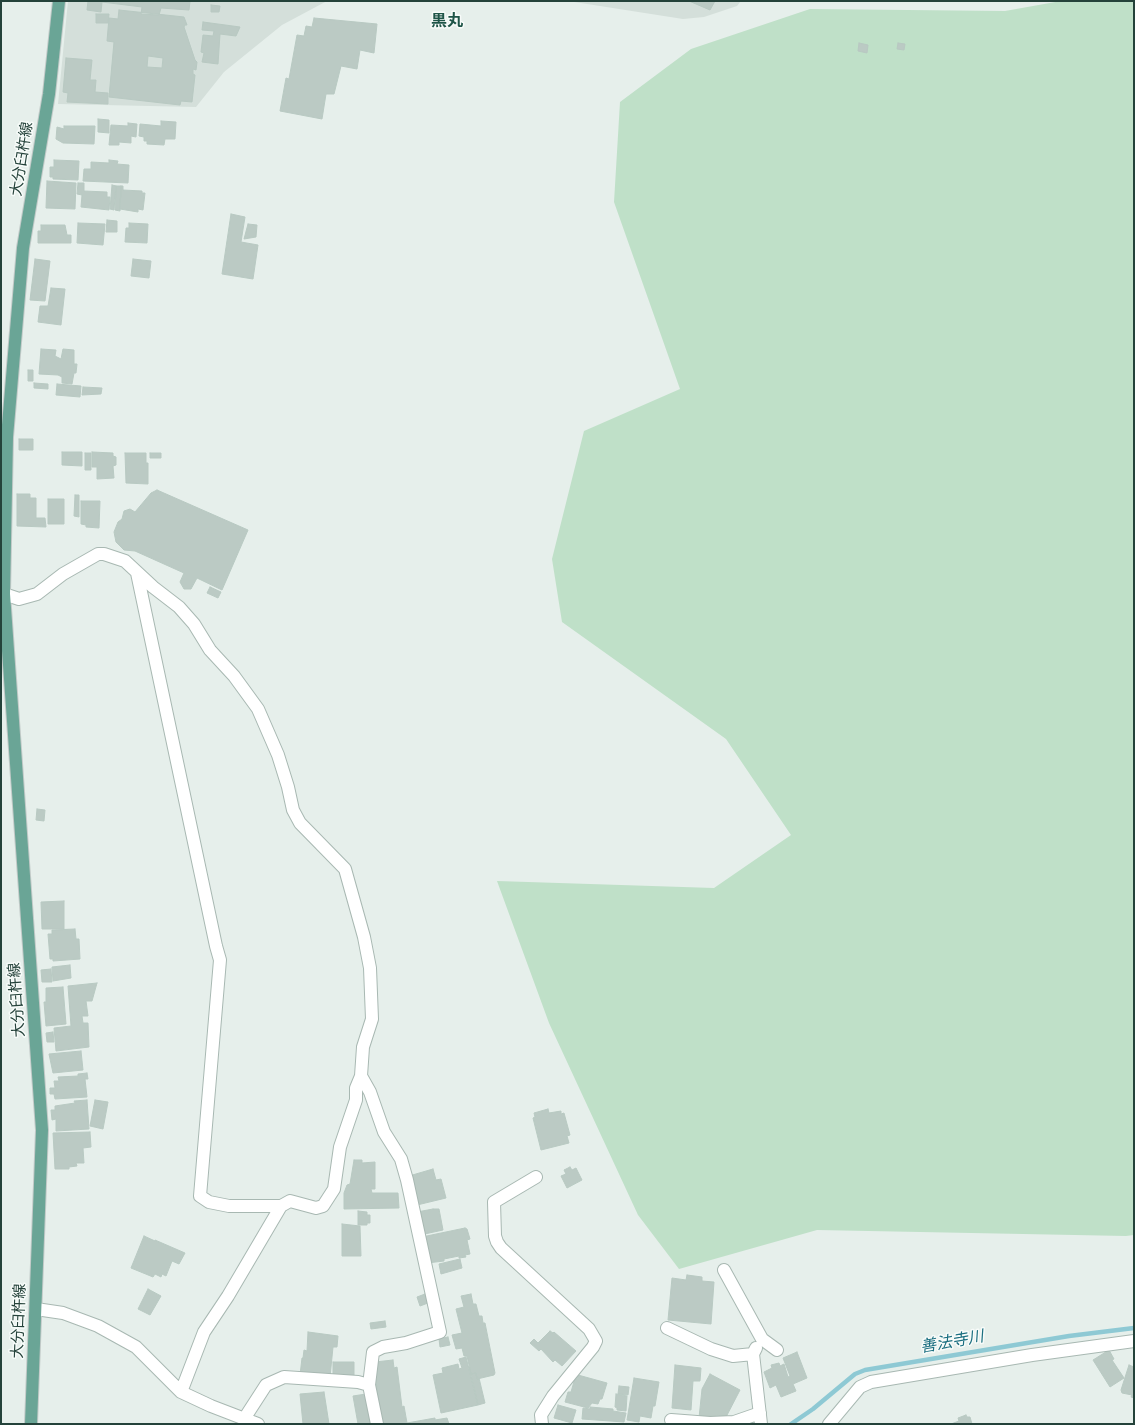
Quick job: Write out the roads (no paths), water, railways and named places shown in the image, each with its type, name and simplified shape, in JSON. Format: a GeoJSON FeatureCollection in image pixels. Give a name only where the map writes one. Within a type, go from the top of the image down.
{"type":"FeatureCollection","features":[{"type":"Feature","properties":{"kind":"main road","name":"大分臼杵線"},"geometry":{"type":"LineString","coordinates":[[31,1424],[42,1130],[4,594],[4,437],[23,248],[49,94],[59,1]]}},
{"type":"Feature","properties":{"kind":"street"},"geometry":{"type":"LineString","coordinates":[[4,594],[19,599],[36,594],[63,574],[98,554],[104,554],[125,561],[137,573],[179,607],[194,624],[214,655],[234,676],[258,709],[278,755],[288,787],[293,810],[300,823],[345,869],[364,937],[370,968],[372,1019],[363,1047],[361,1076],[356,1088],[356,1100],[340,1147],[334,1189],[323,1206],[316,1208],[290,1201],[281,1206],[229,1206],[209,1202],[200,1196],[220,960],[137,573]]}},
{"type":"Feature","properties":{"kind":"street"},"geometry":{"type":"LineString","coordinates":[[361,1076],[370,1092],[384,1132],[400,1159],[407,1180],[440,1332],[376,1350],[371,1355],[369,1385],[377,1424]]}},
{"type":"Feature","properties":{"kind":"street"},"geometry":{"type":"LineString","coordinates":[[536,1178],[494,1202],[495,1236],[497,1242],[501,1248],[589,1329],[596,1341],[593,1347],[553,1396],[541,1415],[541,1422]]}},
{"type":"Feature","properties":{"kind":"street"},"geometry":{"type":"LineString","coordinates":[[181,1392],[204,1332],[228,1296],[281,1206]]}},
{"type":"Feature","properties":{"kind":"street"},"geometry":{"type":"LineString","coordinates":[[724,1270],[762,1338],[777,1350]]}},
{"type":"Feature","properties":{"kind":"street"},"geometry":{"type":"LineString","coordinates":[[36,1309],[63,1313],[91,1324],[136,1347],[181,1392],[258,1424]]}},
{"type":"Feature","properties":{"kind":"street"},"geometry":{"type":"LineString","coordinates":[[667,1328],[711,1349],[733,1356],[753,1354]]}},
{"type":"Feature","properties":{"kind":"street"},"geometry":{"type":"LineString","coordinates":[[671,1420],[710,1423],[761,1420],[753,1354],[762,1338]]}},
{"type":"Feature","properties":{"kind":"street"},"geometry":{"type":"LineString","coordinates":[[830,1424],[860,1387],[871,1382],[1032,1355],[1134,1341]]}},
{"type":"Feature","properties":{"kind":"street"},"geometry":{"type":"LineString","coordinates":[[244,1419],[266,1385],[284,1376],[358,1382],[369,1385]]}},
{"type":"Feature","properties":{"kind":"waterway","name":"善法寺川"},"geometry":{"type":"LineString","coordinates":[[791,1424],[813,1409],[855,1374],[865,1370],[1069,1336],[1134,1328]]}},
{"type":"Feature","properties":{"kind":"district","name":"黒丸"},"geometry":{"type":"Point","coordinates":[447,21]}}]}
